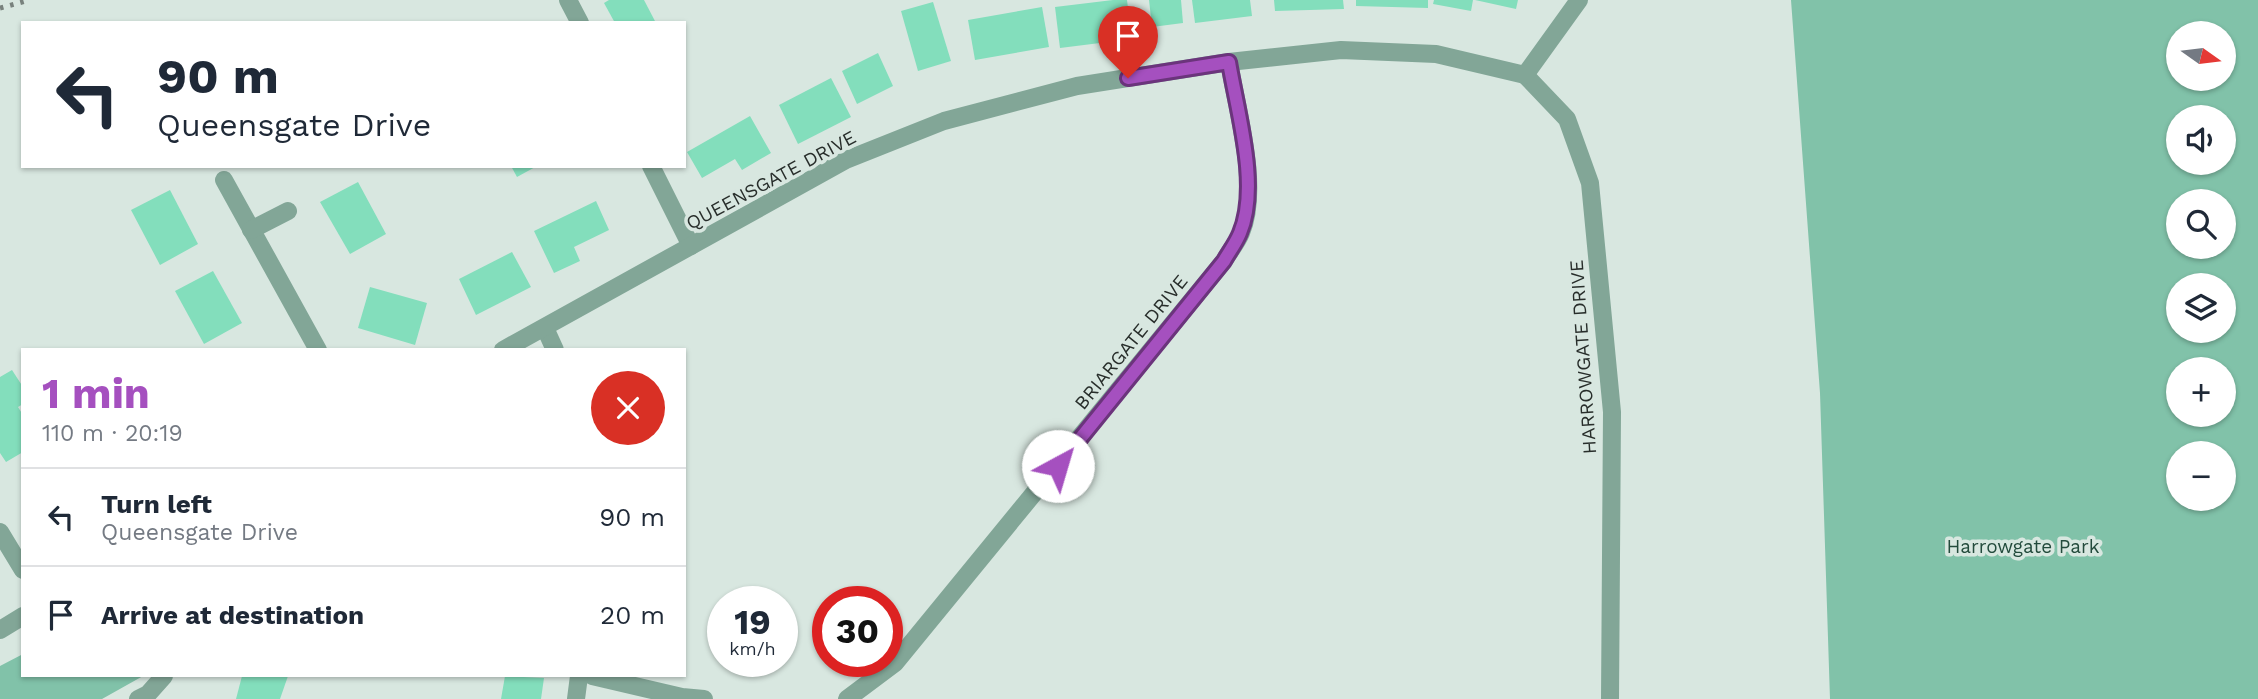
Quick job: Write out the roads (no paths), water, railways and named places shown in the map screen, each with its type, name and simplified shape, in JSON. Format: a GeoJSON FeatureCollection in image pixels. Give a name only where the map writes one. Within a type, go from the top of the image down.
{"type":"FeatureCollection","features":[{"type":"Feature","properties":{"kind":"street"},"geometry":{"type":"LineString","coordinates":[[568,0],[579,21]]}},
{"type":"Feature","properties":{"kind":"street"},"geometry":{"type":"LineString","coordinates":[[1525,75],[1579,0]]}},
{"type":"Feature","properties":{"kind":"street","name":"QUEENSGATE DRIVE"},"geometry":{"type":"LineString","coordinates":[[507,348],[846,160],[944,121],[1077,86],[1229,62],[1341,50],[1436,54],[1525,75]]}},
{"type":"Feature","properties":{"kind":"street","name":"BRIARGATE DRIVE"},"geometry":{"type":"LineString","coordinates":[[849,699],[895,663],[1215,272],[1240,233],[1248,205],[1249,179],[1229,62]]}},
{"type":"Feature","properties":{"kind":"street","name":"HARROWGATE DRIVE"},"geometry":{"type":"LineString","coordinates":[[1525,75],[1567,119],[1590,183],[1612,412],[1610,699]]}},
{"type":"Feature","properties":{"kind":"street"},"geometry":{"type":"LineString","coordinates":[[652,168],[691,246]]}},
{"type":"Feature","properties":{"kind":"street"},"geometry":{"type":"LineString","coordinates":[[224,180],[317,348]]}},
{"type":"Feature","properties":{"kind":"street"},"geometry":{"type":"LineString","coordinates":[[251,230],[288,211]]}},
{"type":"Feature","properties":{"kind":"street"},"geometry":{"type":"LineString","coordinates":[[545,328],[554,348]]}},
{"type":"Feature","properties":{"kind":"street"},"geometry":{"type":"LineString","coordinates":[[0,532],[21,566]]}},
{"type":"Feature","properties":{"kind":"street"},"geometry":{"type":"LineString","coordinates":[[0,630],[21,617]]}},
{"type":"Feature","properties":{"kind":"street"},"geometry":{"type":"LineString","coordinates":[[138,699],[148,694],[163,677]]}},
{"type":"Feature","properties":{"kind":"street"},"geometry":{"type":"LineString","coordinates":[[576,699],[579,677]]}},
{"type":"Feature","properties":{"kind":"street"},"geometry":{"type":"LineString","coordinates":[[596,677],[704,699]]}},
{"type":"Feature","properties":{"kind":"railway"},"geometry":{"type":"LineString","coordinates":[[0,8],[30,0]]}},
{"type":"Feature","properties":{"kind":"park label","name":"Harrowgate Park"},"geometry":{"type":"Point","coordinates":[2023,546]}}]}
